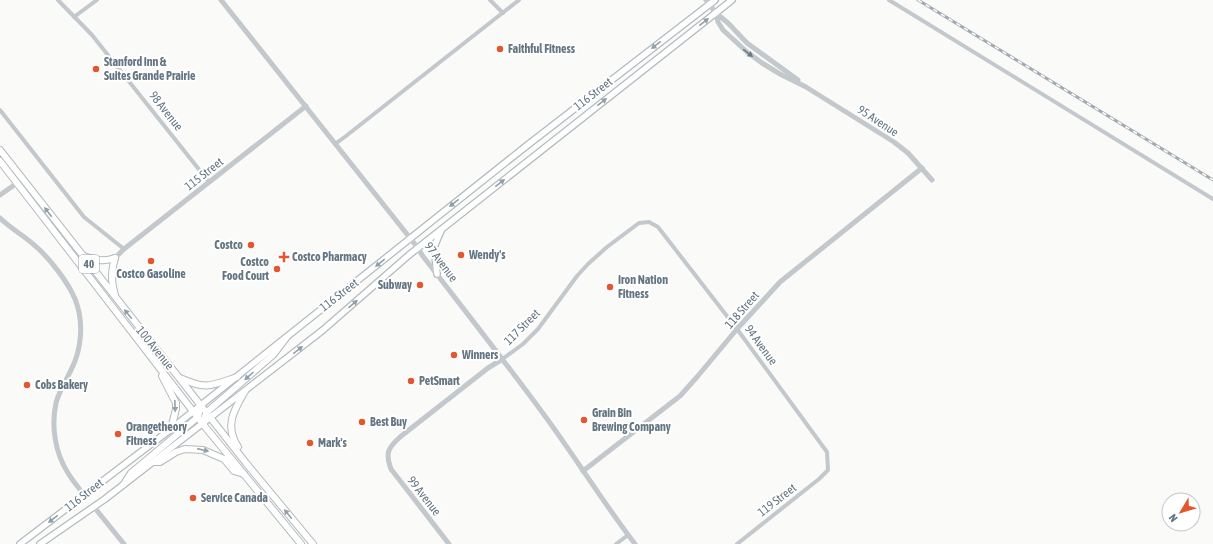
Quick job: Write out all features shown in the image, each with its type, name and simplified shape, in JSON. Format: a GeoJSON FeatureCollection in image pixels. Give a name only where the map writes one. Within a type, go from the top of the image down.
{"type":"FeatureCollection","features":[{"type":"Feature","properties":{"kind":"main road","name":"116 Street"},"geometry":{"type":"LineString","coordinates":[[20,544],[171,429],[708,2],[715,0]]}},
{"type":"Feature","properties":{"kind":"main road","name":"116 Street"},"geometry":{"type":"LineString","coordinates":[[208,415],[245,391],[323,330],[418,248],[732,0]]}},
{"type":"Feature","properties":{"kind":"main road","name":"100 Avenue"},"geometry":{"type":"LineString","coordinates":[[0,150],[246,463],[313,544]]}},
{"type":"Feature","properties":{"kind":"main road","name":"100 Avenue"},"geometry":{"type":"LineString","coordinates":[[0,161],[202,423],[301,544]]}},
{"type":"Feature","properties":{"kind":"main road"},"geometry":{"type":"LineString","coordinates":[[437,274],[434,247],[442,229]]}},
{"type":"Feature","properties":{"kind":"main road"},"geometry":{"type":"LineString","coordinates":[[83,256],[100,260],[115,258]]}},
{"type":"Feature","properties":{"kind":"main road"},"geometry":{"type":"LineString","coordinates":[[115,258],[111,276],[117,300]]}},
{"type":"Feature","properties":{"kind":"main road"},"geometry":{"type":"LineString","coordinates":[[202,423],[208,415],[273,355],[286,338]]}},
{"type":"Feature","properties":{"kind":"main road"},"geometry":{"type":"LineString","coordinates":[[154,361],[176,403],[171,429]]}},
{"type":"Feature","properties":{"kind":"main road"},"geometry":{"type":"LineString","coordinates":[[179,377],[193,384],[207,386],[215,385],[237,377]]}},
{"type":"Feature","properties":{"kind":"main road"},"geometry":{"type":"LineString","coordinates":[[245,391],[233,412],[232,430],[235,442],[244,456],[246,463]]}},
{"type":"Feature","properties":{"kind":"main road"},"geometry":{"type":"LineString","coordinates":[[124,484],[131,473],[198,417],[201,405]]}},
{"type":"Feature","properties":{"kind":"main road","name":"116 Street"},"geometry":{"type":"LineString","coordinates":[[40,544],[94,507],[154,462],[202,423]]}},
{"type":"Feature","properties":{"kind":"main road"},"geometry":{"type":"LineString","coordinates":[[154,462],[160,462],[176,452],[185,449],[200,449],[224,459],[234,471],[244,474]]}},
{"type":"Feature","properties":{"kind":"street","name":"98 Avenue"},"geometry":{"type":"LineString","coordinates":[[58,0],[74,18],[92,34],[209,182]]}},
{"type":"Feature","properties":{"kind":"street"},"geometry":{"type":"LineString","coordinates":[[74,18],[97,0]]}},
{"type":"Feature","properties":{"kind":"street","name":"97 Avenue"},"geometry":{"type":"LineString","coordinates":[[221,0],[471,316],[501,360],[542,412],[634,544]]}},
{"type":"Feature","properties":{"kind":"street"},"geometry":{"type":"LineString","coordinates":[[490,0],[502,13]]}},
{"type":"Feature","properties":{"kind":"street"},"geometry":{"type":"LineString","coordinates":[[335,144],[519,0]]}},
{"type":"Feature","properties":{"kind":"street"},"geometry":{"type":"LineString","coordinates":[[889,0],[1213,199]]}},
{"type":"Feature","properties":{"kind":"street","name":"95 Avenue"},"geometry":{"type":"LineString","coordinates":[[708,2],[716,13],[747,43],[806,87],[894,142],[908,153],[932,180]]}},
{"type":"Feature","properties":{"kind":"street","name":"95 Avenue"},"geometry":{"type":"LineString","coordinates":[[716,13],[718,22],[723,30],[747,52],[780,74],[806,87]]}},
{"type":"Feature","properties":{"kind":"street","name":"115 Street"},"geometry":{"type":"LineString","coordinates":[[115,258],[124,249],[306,106]]}},
{"type":"Feature","properties":{"kind":"street"},"geometry":{"type":"LineString","coordinates":[[0,110],[84,217],[124,249]]}},
{"type":"Feature","properties":{"kind":"street","name":"118 Street"},"geometry":{"type":"LineString","coordinates":[[583,471],[680,396],[737,329],[780,282],[922,168]]}},
{"type":"Feature","properties":{"kind":"street"},"geometry":{"type":"LineString","coordinates":[[0,195],[17,183]]}},
{"type":"Feature","properties":{"kind":"street"},"geometry":{"type":"LineString","coordinates":[[0,218],[8,226],[34,244],[44,254],[68,285],[80,316],[80,343],[75,361],[59,394],[56,403],[54,420],[58,452],[67,472],[84,495]]}},
{"type":"Feature","properties":{"kind":"street","name":"94 Avenue"},"geometry":{"type":"LineString","coordinates":[[649,222],[658,226],[666,236],[737,329],[827,452],[828,470]]}},
{"type":"Feature","properties":{"kind":"street","name":"117 Street"},"geometry":{"type":"LineString","coordinates":[[388,459],[389,449],[400,437],[488,368],[523,344],[538,329],[577,276],[588,264],[630,229],[639,223],[649,222]]}},
{"type":"Feature","properties":{"kind":"street","name":"99 Avenue"},"geometry":{"type":"LineString","coordinates":[[388,459],[391,469],[398,479],[449,544]]}},
{"type":"Feature","properties":{"kind":"street","name":"119 Street"},"geometry":{"type":"LineString","coordinates":[[737,544],[819,480],[828,470]]}},
{"type":"Feature","properties":{"kind":"street"},"geometry":{"type":"LineString","coordinates":[[94,507],[124,544]]}},
{"type":"Feature","properties":{"kind":"street"},"geometry":{"type":"LineString","coordinates":[[616,544],[628,535]]}},
{"type":"Feature","properties":{"kind":"railway"},"geometry":{"type":"LineString","coordinates":[[918,0],[1213,180]]}},
{"type":"Feature","properties":{"kind":"place","name":"Faithful Fitness"},"geometry":{"type":"Point","coordinates":[500,49]}},
{"type":"Feature","properties":{"kind":"place","name":"Stanford Inn & Suites Grande Prairie"},"geometry":{"type":"Point","coordinates":[96,69]}},
{"type":"Feature","properties":{"kind":"place","name":"Costco"},"geometry":{"type":"Point","coordinates":[251,245]}},
{"type":"Feature","properties":{"kind":"place","name":"Wendy's"},"geometry":{"type":"Point","coordinates":[461,255]}},
{"type":"Feature","properties":{"kind":"place","name":"Costco Pharmacy"},"geometry":{"type":"Point","coordinates":[284,257]}},
{"type":"Feature","properties":{"kind":"place","name":"Costco Gasoline"},"geometry":{"type":"Point","coordinates":[151,261]}},
{"type":"Feature","properties":{"kind":"place","name":"Costco Food Court"},"geometry":{"type":"Point","coordinates":[277,269]}},
{"type":"Feature","properties":{"kind":"place","name":"Subway"},"geometry":{"type":"Point","coordinates":[420,285]}},
{"type":"Feature","properties":{"kind":"place","name":"Iron Nation Fitness"},"geometry":{"type":"Point","coordinates":[610,287]}},
{"type":"Feature","properties":{"kind":"place","name":"Winners"},"geometry":{"type":"Point","coordinates":[454,355]}},
{"type":"Feature","properties":{"kind":"place","name":"PetSmart"},"geometry":{"type":"Point","coordinates":[411,381]}},
{"type":"Feature","properties":{"kind":"place","name":"Cobs Bakery"},"geometry":{"type":"Point","coordinates":[27,385]}},
{"type":"Feature","properties":{"kind":"place","name":"Grain Bin Brewing Company"},"geometry":{"type":"Point","coordinates":[584,420]}},
{"type":"Feature","properties":{"kind":"place","name":"Best Buy"},"geometry":{"type":"Point","coordinates":[362,422]}},
{"type":"Feature","properties":{"kind":"place","name":"Orangetheory Fitness"},"geometry":{"type":"Point","coordinates":[118,434]}},
{"type":"Feature","properties":{"kind":"place","name":"Mark's"},"geometry":{"type":"Point","coordinates":[310,443]}},
{"type":"Feature","properties":{"kind":"place","name":"Service Canada"},"geometry":{"type":"Point","coordinates":[193,498]}}]}
